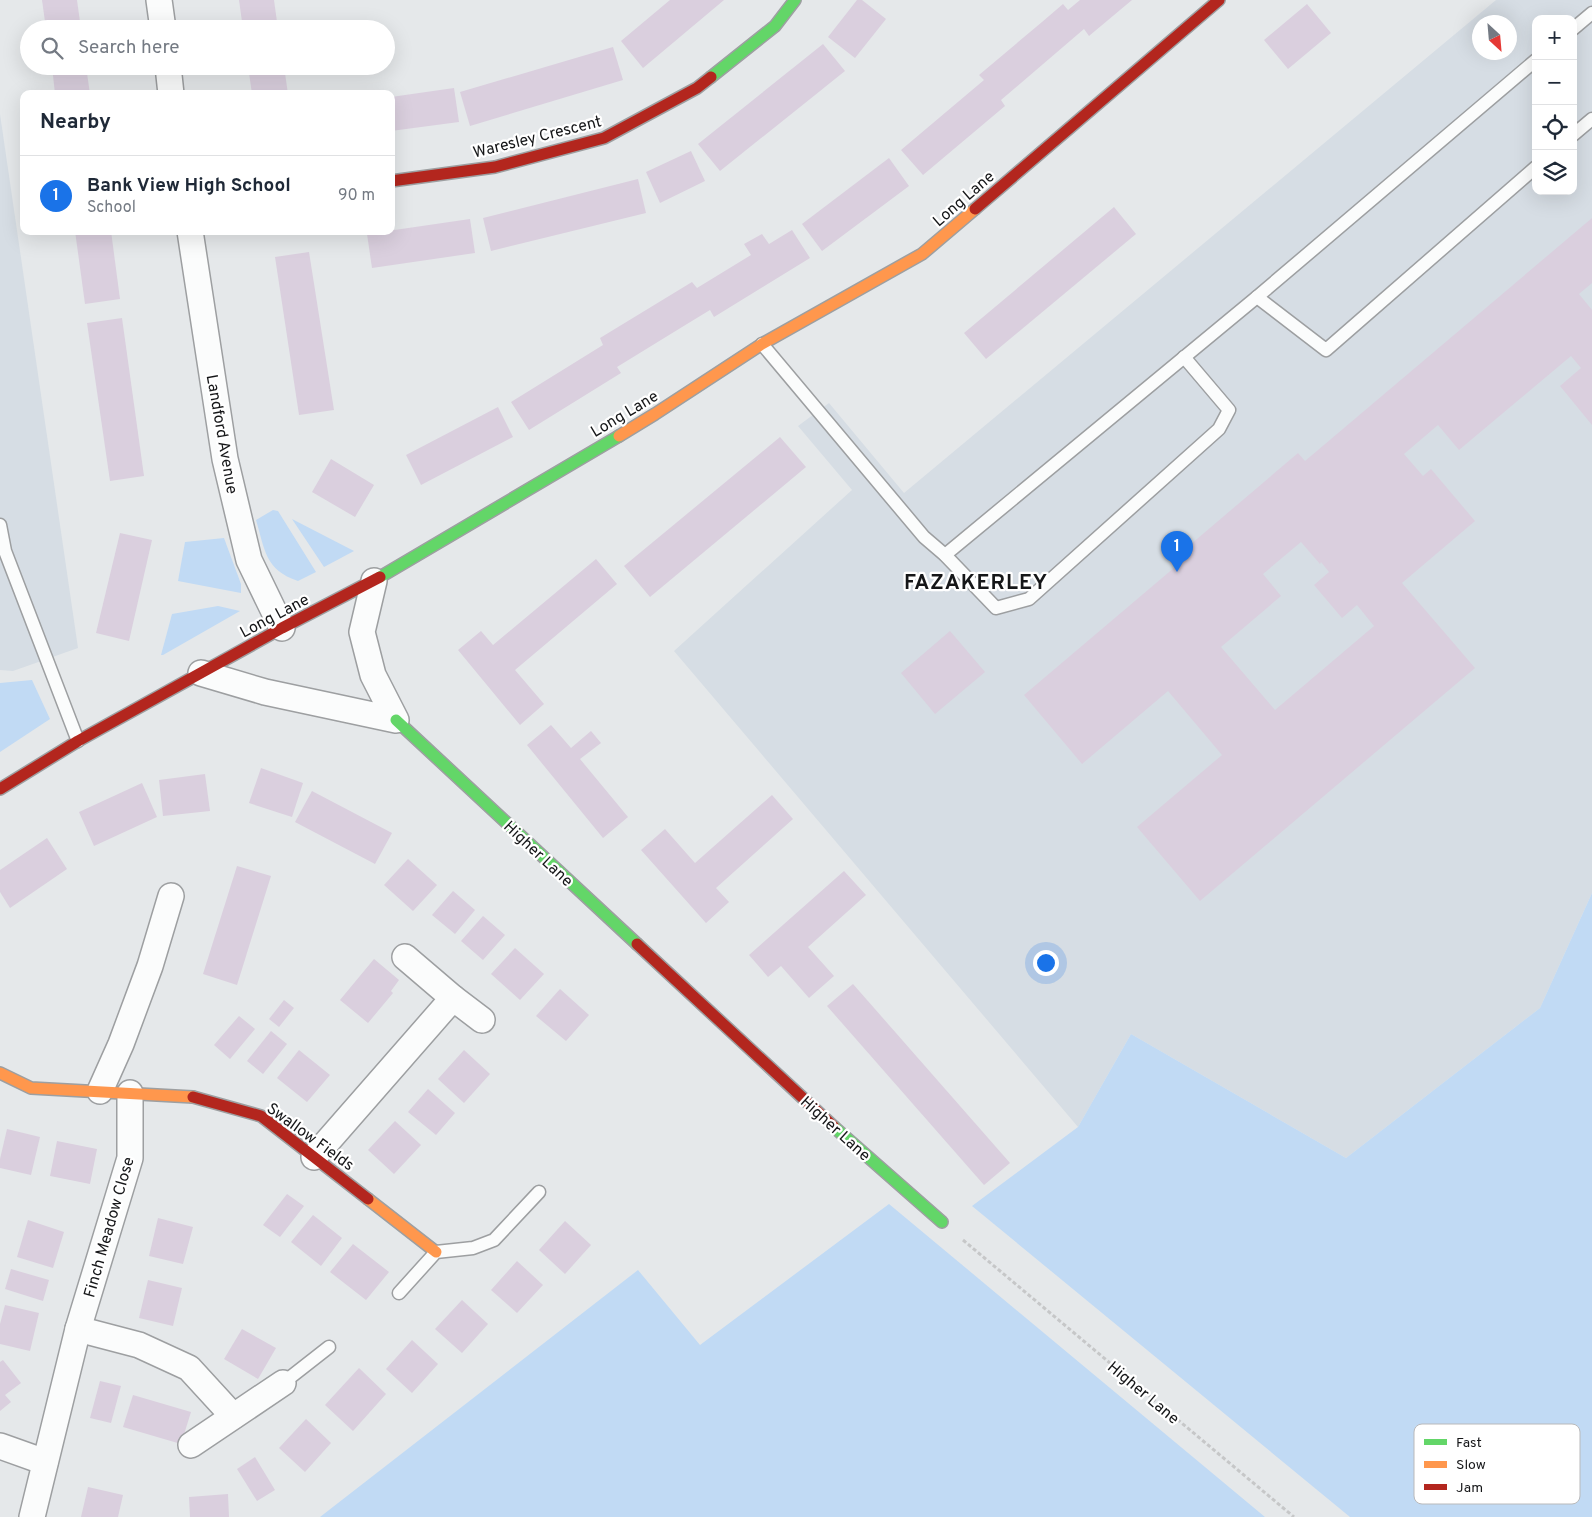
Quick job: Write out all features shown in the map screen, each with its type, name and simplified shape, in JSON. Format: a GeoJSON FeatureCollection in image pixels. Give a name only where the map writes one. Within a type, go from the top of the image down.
{"type":"FeatureCollection","features":[{"type":"Feature","properties":{"kind":"street"},"geometry":{"type":"LineString","coordinates":[[159,0],[162,20]]}},
{"type":"Feature","properties":{"kind":"street","name":"Waresley Crescent"},"geometry":{"type":"LineString","coordinates":[[395,181],[495,167],[604,138],[697,88],[775,26],[795,0]]}},
{"type":"Feature","properties":{"kind":"street","name":"Long Lane"},"geometry":{"type":"LineString","coordinates":[[0,789],[78,741],[282,628],[374,581],[655,414],[762,344],[922,254],[1219,0]]}},
{"type":"Feature","properties":{"kind":"street"},"geometry":{"type":"LineString","coordinates":[[169,75],[171,90]]}},
{"type":"Feature","properties":{"kind":"street","name":"Landford Avenue"},"geometry":{"type":"LineString","coordinates":[[191,235],[224,459],[249,560],[282,628]]}},
{"type":"Feature","properties":{"kind":"street","name":"Higher Lane"},"geometry":{"type":"LineString","coordinates":[[374,581],[362,632],[373,675],[396,720],[821,1115],[942,1222]]}},
{"type":"Feature","properties":{"kind":"street"},"geometry":{"type":"LineString","coordinates":[[201,673],[265,692],[396,720]]}},
{"type":"Feature","properties":{"kind":"street"},"geometry":{"type":"LineString","coordinates":[[100,1091],[121,1044],[150,966],[171,896]]}},
{"type":"Feature","properties":{"kind":"street"},"geometry":{"type":"LineString","coordinates":[[405,957],[482,1020]]}},
{"type":"Feature","properties":{"kind":"street"},"geometry":{"type":"LineString","coordinates":[[314,1157],[453,998]]}},
{"type":"Feature","properties":{"kind":"street","name":"Swallow Fields"},"geometry":{"type":"LineString","coordinates":[[0,1073],[31,1088],[193,1097],[261,1116],[436,1252]]}},
{"type":"Feature","properties":{"kind":"street","name":"Finch Meadow Close"},"geometry":{"type":"LineString","coordinates":[[32,1517],[78,1329],[130,1158],[130,1093]]}},
{"type":"Feature","properties":{"kind":"street"},"geometry":{"type":"LineString","coordinates":[[78,1329],[139,1345],[189,1368],[233,1416]]}},
{"type":"Feature","properties":{"kind":"street"},"geometry":{"type":"LineString","coordinates":[[191,1445],[283,1383]]}},
{"type":"Feature","properties":{"kind":"street"},"geometry":{"type":"LineString","coordinates":[[0,1446],[45,1462]]}},
{"type":"Feature","properties":{"kind":"lane"},"geometry":{"type":"LineString","coordinates":[[1577,26],[1592,13]]}},
{"type":"Feature","properties":{"kind":"lane"},"geometry":{"type":"LineString","coordinates":[[946,555],[1257,297],[1532,63]]}},
{"type":"Feature","properties":{"kind":"lane"},"geometry":{"type":"LineString","coordinates":[[1577,132],[1592,119]]}},
{"type":"Feature","properties":{"kind":"lane"},"geometry":{"type":"LineString","coordinates":[[1257,297],[1326,350],[1532,171]]}},
{"type":"Feature","properties":{"kind":"lane"},"geometry":{"type":"LineString","coordinates":[[762,344],[924,537],[946,555],[996,608],[1029,599],[1219,429],[1229,410],[1184,357]]}},
{"type":"Feature","properties":{"kind":"lane"},"geometry":{"type":"LineString","coordinates":[[0,525],[5,551],[78,741]]}},
{"type":"Feature","properties":{"kind":"lane"},"geometry":{"type":"LineString","coordinates":[[399,1293],[436,1252],[473,1248],[494,1240],[539,1192]]}},
{"type":"Feature","properties":{"kind":"lane"},"geometry":{"type":"LineString","coordinates":[[283,1383],[329,1347]]}},
{"type":"Feature","properties":{"kind":"path","name":"Higher Lane"},"geometry":{"type":"LineString","coordinates":[[942,1222],[1294,1517]]}},
{"type":"Feature","properties":{"kind":"shaded area"},"geometry":{"type":"Polygon","coordinates":[[[1496,0],[1592,0],[1592,893],[1540,1008],[1346,1158],[1131,1034],[1078,1127],[674,651],[852,490],[798,426],[829,403],[904,493],[1472,20],[1472,60],[1517,60],[1517,15],[1478,15],[1496,0]]]}},
{"type":"Feature","properties":{"kind":"shaded area"},"geometry":{"type":"Polygon","coordinates":[[[0,114],[78,648],[13,671],[0,670],[0,114]]]}},
{"type":"Feature","properties":{"kind":"shaded area"},"geometry":{"type":"Polygon","coordinates":[[[273,510],[278,511],[316,572],[298,581],[279,571],[268,558],[256,520],[273,510]]]}},
{"type":"Feature","properties":{"kind":"shaded area"},"geometry":{"type":"Polygon","coordinates":[[[292,519],[354,551],[324,567],[292,519]]]}},
{"type":"Feature","properties":{"kind":"shaded area"},"geometry":{"type":"Polygon","coordinates":[[[224,538],[241,584],[241,593],[178,581],[185,542],[224,538]]]}},
{"type":"Feature","properties":{"kind":"shaded area"},"geometry":{"type":"Polygon","coordinates":[[[218,606],[240,611],[161,655],[172,614],[218,606]]]}},
{"type":"Feature","properties":{"kind":"shaded area"},"geometry":{"type":"Polygon","coordinates":[[[32,680],[50,719],[0,752],[0,683],[32,680]]]}},
{"type":"Feature","properties":{"kind":"shaded area"},"geometry":{"type":"Polygon","coordinates":[[[1592,893],[1592,1517],[1350,1517],[972,1206],[1078,1127],[1131,1034],[1346,1158],[1540,1008],[1592,893]]]}},
{"type":"Feature","properties":{"kind":"shaded area"},"geometry":{"type":"Polygon","coordinates":[[[889,1204],[1265,1517],[320,1517],[638,1270],[700,1345],[889,1204]]]}},
{"type":"Feature","properties":{"kind":"building"},"geometry":{"type":"Polygon","coordinates":[[[42,0],[77,0],[80,20],[45,20],[42,0]]]}},
{"type":"Feature","properties":{"kind":"building"},"geometry":{"type":"Polygon","coordinates":[[[239,0],[274,0],[277,20],[242,20],[239,0]]]}},
{"type":"Feature","properties":{"kind":"building"},"geometry":{"type":"Polygon","coordinates":[[[670,0],[724,0],[643,68],[621,41],[670,0]]]}},
{"type":"Feature","properties":{"kind":"building"},"geometry":{"type":"Polygon","coordinates":[[[857,0],[862,0],[886,19],[855,58],[828,37],[857,0]]]}},
{"type":"Feature","properties":{"kind":"building"},"geometry":{"type":"Polygon","coordinates":[[[1080,0],[1132,0],[1089,36],[1084,29],[1001,100],[1005,106],[923,175],[901,150],[984,80],[979,75],[1063,4],[1068,10],[1080,0]]]}},
{"type":"Feature","properties":{"kind":"building"},"geometry":{"type":"Polygon","coordinates":[[[1307,4],[1331,33],[1288,69],[1264,40],[1307,4]]]}},
{"type":"Feature","properties":{"kind":"building"},"geometry":{"type":"Polygon","coordinates":[[[823,44],[845,71],[720,171],[698,144],[823,44]]]}},
{"type":"Feature","properties":{"kind":"building"},"geometry":{"type":"Polygon","coordinates":[[[613,47],[623,80],[470,126],[460,92],[613,47]]]}},
{"type":"Feature","properties":{"kind":"building"},"geometry":{"type":"Polygon","coordinates":[[[53,75],[87,75],[89,90],[55,90],[53,75]]]}},
{"type":"Feature","properties":{"kind":"building"},"geometry":{"type":"Polygon","coordinates":[[[249,75],[285,75],[287,90],[251,90],[249,75]]]}},
{"type":"Feature","properties":{"kind":"building"},"geometry":{"type":"Polygon","coordinates":[[[454,88],[459,122],[395,130],[395,96],[454,88]]]}},
{"type":"Feature","properties":{"kind":"building"},"geometry":{"type":"Polygon","coordinates":[[[691,151],[705,181],[660,203],[646,172],[691,151]]]}},
{"type":"Feature","properties":{"kind":"building"},"geometry":{"type":"Polygon","coordinates":[[[889,158],[909,186],[822,251],[802,224],[889,158]]]}},
{"type":"Feature","properties":{"kind":"building"},"geometry":{"type":"Polygon","coordinates":[[[638,179],[646,213],[491,251],[483,218],[638,179]]]}},
{"type":"Feature","properties":{"kind":"building"},"geometry":{"type":"Polygon","coordinates":[[[1114,207],[1136,234],[986,359],[964,333],[1114,207]]]}},
{"type":"Feature","properties":{"kind":"building"},"geometry":{"type":"Polygon","coordinates":[[[1592,218],[1592,283],[1579,294],[1592,310],[1592,425],[1560,386],[1581,368],[1571,356],[1459,450],[1438,425],[1404,454],[1423,476],[1431,469],[1475,521],[1402,583],[1475,668],[1200,901],[1137,827],[1222,755],[1168,691],[1082,764],[1024,695],[1175,567],[1170,562],[1298,453],[1305,461],[1592,218]],[[1301,542],[1263,574],[1281,596],[1221,647],[1275,710],[1374,626],[1357,605],[1342,618],[1314,585],[1329,572],[1321,562],[1320,564],[1301,542]]]}},
{"type":"Feature","properties":{"kind":"building"},"geometry":{"type":"Polygon","coordinates":[[[470,219],[475,253],[372,268],[367,235],[395,235],[395,230],[470,219]]]}},
{"type":"Feature","properties":{"kind":"building"},"geometry":{"type":"Polygon","coordinates":[[[792,230],[810,258],[714,317],[710,310],[687,324],[617,367],[621,373],[529,430],[511,402],[603,345],[600,338],[692,282],[697,288],[751,255],[744,244],[762,234],[769,244],[792,230]]]}},
{"type":"Feature","properties":{"kind":"building"},"geometry":{"type":"Polygon","coordinates":[[[76,235],[112,235],[120,299],[85,304],[76,235]]]}},
{"type":"Feature","properties":{"kind":"building"},"geometry":{"type":"Polygon","coordinates":[[[309,252],[334,410],[299,415],[275,257],[309,252]]]}},
{"type":"Feature","properties":{"kind":"building"},"geometry":{"type":"Polygon","coordinates":[[[122,318],[144,476],[110,481],[87,323],[122,318]]]}},
{"type":"Feature","properties":{"kind":"building"},"geometry":{"type":"Polygon","coordinates":[[[498,407],[513,437],[421,485],[406,455],[498,407]]]}},
{"type":"Feature","properties":{"kind":"building"},"geometry":{"type":"Polygon","coordinates":[[[780,437],[806,467],[650,597],[624,566],[780,437]]]}},
{"type":"Feature","properties":{"kind":"building"},"geometry":{"type":"Polygon","coordinates":[[[331,459],[374,485],[355,517],[312,492],[331,459]]]}},
{"type":"Feature","properties":{"kind":"building"},"geometry":{"type":"Polygon","coordinates":[[[120,533],[152,540],[129,641],[96,633],[120,533]]]}},
{"type":"Feature","properties":{"kind":"building"},"geometry":{"type":"Polygon","coordinates":[[[596,559],[617,584],[515,670],[544,704],[520,725],[458,650],[481,631],[493,645],[596,559]]]}},
{"type":"Feature","properties":{"kind":"building"},"geometry":{"type":"Polygon","coordinates":[[[950,631],[985,672],[935,714],[901,673],[950,631]]]}},
{"type":"Feature","properties":{"kind":"building"},"geometry":{"type":"Polygon","coordinates":[[[551,725],[571,748],[591,731],[601,743],[580,759],[628,817],[603,838],[527,745],[551,725]]]}},
{"type":"Feature","properties":{"kind":"building"},"geometry":{"type":"Polygon","coordinates":[[[261,768],[303,783],[292,817],[249,803],[261,768]]]}},
{"type":"Feature","properties":{"kind":"building"},"geometry":{"type":"Polygon","coordinates":[[[205,774],[210,811],[163,816],[159,780],[205,774]]]}},
{"type":"Feature","properties":{"kind":"building"},"geometry":{"type":"Polygon","coordinates":[[[142,783],[157,817],[94,846],[79,812],[142,783]]]}},
{"type":"Feature","properties":{"kind":"building"},"geometry":{"type":"Polygon","coordinates":[[[312,791],[392,833],[375,864],[295,822],[312,791]]]}},
{"type":"Feature","properties":{"kind":"building"},"geometry":{"type":"Polygon","coordinates":[[[772,795],[793,819],[716,888],[729,902],[706,923],[641,850],[665,829],[695,863],[772,795]]]}},
{"type":"Feature","properties":{"kind":"building"},"geometry":{"type":"Polygon","coordinates":[[[47,838],[67,869],[10,908],[0,892],[0,870],[47,838]]]}},
{"type":"Feature","properties":{"kind":"building"},"geometry":{"type":"Polygon","coordinates":[[[408,859],[437,885],[413,911],[384,885],[408,859]]]}},
{"type":"Feature","properties":{"kind":"building"},"geometry":{"type":"Polygon","coordinates":[[[237,866],[271,876],[237,985],[203,974],[237,866]]]}},
{"type":"Feature","properties":{"kind":"building"},"geometry":{"type":"Polygon","coordinates":[[[844,871],[866,895],[808,947],[834,976],[809,998],[781,966],[768,977],[749,955],[844,871]]]}},
{"type":"Feature","properties":{"kind":"building"},"geometry":{"type":"Polygon","coordinates":[[[453,891],[475,910],[455,934],[432,915],[453,891]]]}},
{"type":"Feature","properties":{"kind":"building"},"geometry":{"type":"Polygon","coordinates":[[[483,916],[505,935],[483,960],[461,941],[483,916]]]}},
{"type":"Feature","properties":{"kind":"building"},"geometry":{"type":"Polygon","coordinates":[[[515,948],[544,974],[520,1000],[491,974],[515,948]]]}},
{"type":"Feature","properties":{"kind":"building"},"geometry":{"type":"Polygon","coordinates":[[[374,959],[399,980],[391,991],[393,993],[368,1023],[340,1000],[374,959]]]}},
{"type":"Feature","properties":{"kind":"building"},"geometry":{"type":"Polygon","coordinates":[[[853,984],[1010,1163],[984,1185],[827,1006],[853,984]]]}},
{"type":"Feature","properties":{"kind":"building"},"geometry":{"type":"Polygon","coordinates":[[[560,989],[589,1015],[566,1041],[536,1016],[560,989]]]}},
{"type":"Feature","properties":{"kind":"building"},"geometry":{"type":"Polygon","coordinates":[[[284,1000],[294,1008],[279,1027],[269,1019],[284,1000]]]}},
{"type":"Feature","properties":{"kind":"building"},"geometry":{"type":"Polygon","coordinates":[[[239,1016],[255,1029],[230,1059],[214,1045],[239,1016]]]}},
{"type":"Feature","properties":{"kind":"building"},"geometry":{"type":"Polygon","coordinates":[[[271,1031],[287,1044],[263,1074],[247,1061],[271,1031]]]}},
{"type":"Feature","properties":{"kind":"building"},"geometry":{"type":"Polygon","coordinates":[[[299,1050],[330,1075],[307,1102],[277,1078],[299,1050]]]}},
{"type":"Feature","properties":{"kind":"building"},"geometry":{"type":"Polygon","coordinates":[[[464,1050],[490,1074],[464,1103],[438,1079],[464,1050]]]}},
{"type":"Feature","properties":{"kind":"building"},"geometry":{"type":"Polygon","coordinates":[[[428,1089],[455,1113],[436,1135],[408,1112],[428,1089]]]}},
{"type":"Feature","properties":{"kind":"building"},"geometry":{"type":"Polygon","coordinates":[[[395,1121],[421,1145],[394,1174],[368,1150],[395,1121]]]}},
{"type":"Feature","properties":{"kind":"building"},"geometry":{"type":"Polygon","coordinates":[[[7,1129],[40,1137],[31,1175],[0,1168],[0,1159],[7,1129]]]}},
{"type":"Feature","properties":{"kind":"building"},"geometry":{"type":"Polygon","coordinates":[[[57,1141],[97,1149],[90,1184],[50,1176],[57,1141]]]}},
{"type":"Feature","properties":{"kind":"building"},"geometry":{"type":"Polygon","coordinates":[[[287,1194],[304,1206],[280,1237],[263,1225],[287,1194]]]}},
{"type":"Feature","properties":{"kind":"building"},"geometry":{"type":"Polygon","coordinates":[[[313,1215],[342,1238],[321,1266],[291,1242],[313,1215]]]}},
{"type":"Feature","properties":{"kind":"building"},"geometry":{"type":"Polygon","coordinates":[[[158,1218],[193,1227],[183,1264],[149,1256],[158,1218]]]}},
{"type":"Feature","properties":{"kind":"building"},"geometry":{"type":"Polygon","coordinates":[[[28,1220],[64,1232],[53,1268],[17,1257],[28,1220]]]}},
{"type":"Feature","properties":{"kind":"building"},"geometry":{"type":"Polygon","coordinates":[[[565,1221],[591,1245],[565,1274],[539,1250],[565,1221]]]}},
{"type":"Feature","properties":{"kind":"building"},"geometry":{"type":"Polygon","coordinates":[[[353,1244],[389,1272],[366,1300],[330,1272],[353,1244]]]}},
{"type":"Feature","properties":{"kind":"building"},"geometry":{"type":"Polygon","coordinates":[[[517,1261],[543,1285],[517,1313],[491,1290],[517,1261]]]}},
{"type":"Feature","properties":{"kind":"building"},"geometry":{"type":"Polygon","coordinates":[[[11,1269],[49,1280],[43,1301],[5,1289],[11,1269]]]}},
{"type":"Feature","properties":{"kind":"building"},"geometry":{"type":"Polygon","coordinates":[[[148,1280],[182,1288],[173,1326],[139,1318],[148,1280]]]}},
{"type":"Feature","properties":{"kind":"building"},"geometry":{"type":"Polygon","coordinates":[[[462,1300],[488,1324],[462,1353],[435,1329],[462,1300]]]}},
{"type":"Feature","properties":{"kind":"building"},"geometry":{"type":"Polygon","coordinates":[[[5,1305],[39,1313],[30,1351],[0,1344],[0,1324],[5,1305]]]}},
{"type":"Feature","properties":{"kind":"building"},"geometry":{"type":"Polygon","coordinates":[[[242,1329],[276,1348],[258,1379],[224,1359],[242,1329]]]}},
{"type":"Feature","properties":{"kind":"building"},"geometry":{"type":"Polygon","coordinates":[[[412,1340],[438,1364],[412,1393],[386,1369],[412,1340]]]}},
{"type":"Feature","properties":{"kind":"building"},"geometry":{"type":"Polygon","coordinates":[[[3,1360],[21,1383],[5,1395],[11,1402],[0,1411],[0,1362],[3,1360]]]}},
{"type":"Feature","properties":{"kind":"building"},"geometry":{"type":"Polygon","coordinates":[[[359,1368],[386,1394],[353,1431],[325,1405],[359,1368]]]}},
{"type":"Feature","properties":{"kind":"building"},"geometry":{"type":"Polygon","coordinates":[[[100,1381],[121,1386],[111,1423],[90,1418],[100,1381]]]}},
{"type":"Feature","properties":{"kind":"building"},"geometry":{"type":"Polygon","coordinates":[[[133,1395],[191,1412],[181,1444],[123,1427],[133,1395]]]}},
{"type":"Feature","properties":{"kind":"building"},"geometry":{"type":"Polygon","coordinates":[[[306,1419],[331,1443],[305,1472],[279,1448],[306,1419]]]}},
{"type":"Feature","properties":{"kind":"building"},"geometry":{"type":"Polygon","coordinates":[[[255,1457],[275,1490],[257,1501],[237,1469],[255,1457]]]}},
{"type":"Feature","properties":{"kind":"building"},"geometry":{"type":"Polygon","coordinates":[[[88,1487],[123,1495],[118,1517],[81,1517],[88,1487]]]}},
{"type":"Feature","properties":{"kind":"building"},"geometry":{"type":"Polygon","coordinates":[[[228,1494],[229,1517],[190,1517],[189,1497],[228,1494]]]}},
{"type":"Feature","properties":{"kind":"traffic: fast"},"geometry":{"type":"LineString","coordinates":[[711,77],[775,26],[795,0]]}},
{"type":"Feature","properties":{"kind":"traffic: fast"},"geometry":{"type":"LineString","coordinates":[[380,577],[619,436]]}},
{"type":"Feature","properties":{"kind":"traffic: fast"},"geometry":{"type":"LineString","coordinates":[[396,720],[637,944]]}},
{"type":"Feature","properties":{"kind":"traffic: fast"},"geometry":{"type":"LineString","coordinates":[[834,1127],[942,1222]]}},
{"type":"Feature","properties":{"kind":"traffic: slow"},"geometry":{"type":"LineString","coordinates":[[619,436],[762,344],[922,254],[975,209]]}},
{"type":"Feature","properties":{"kind":"traffic: slow"},"geometry":{"type":"LineString","coordinates":[[0,1073],[31,1088],[193,1097]]}},
{"type":"Feature","properties":{"kind":"traffic: slow"},"geometry":{"type":"LineString","coordinates":[[368,1199],[436,1252]]}},
{"type":"Feature","properties":{"kind":"traffic: jam"},"geometry":{"type":"LineString","coordinates":[[975,209],[1219,0]]}},
{"type":"Feature","properties":{"kind":"traffic: jam"},"geometry":{"type":"LineString","coordinates":[[395,180],[495,167],[604,138],[697,88],[711,77]]}},
{"type":"Feature","properties":{"kind":"traffic: jam"},"geometry":{"type":"LineString","coordinates":[[0,789],[78,741],[282,628],[380,577]]}},
{"type":"Feature","properties":{"kind":"traffic: jam"},"geometry":{"type":"LineString","coordinates":[[637,944],[834,1127]]}},
{"type":"Feature","properties":{"kind":"traffic: jam"},"geometry":{"type":"LineString","coordinates":[[193,1097],[261,1116],[368,1199]]}},
{"type":"Feature","properties":{"kind":"place","name":"Bank View High School"},"geometry":{"type":"Point","coordinates":[1177,572]}},
{"type":"Feature","properties":{"kind":"district","name":"FAZAKERLEY"},"geometry":{"type":"Point","coordinates":[976,582]}}]}
